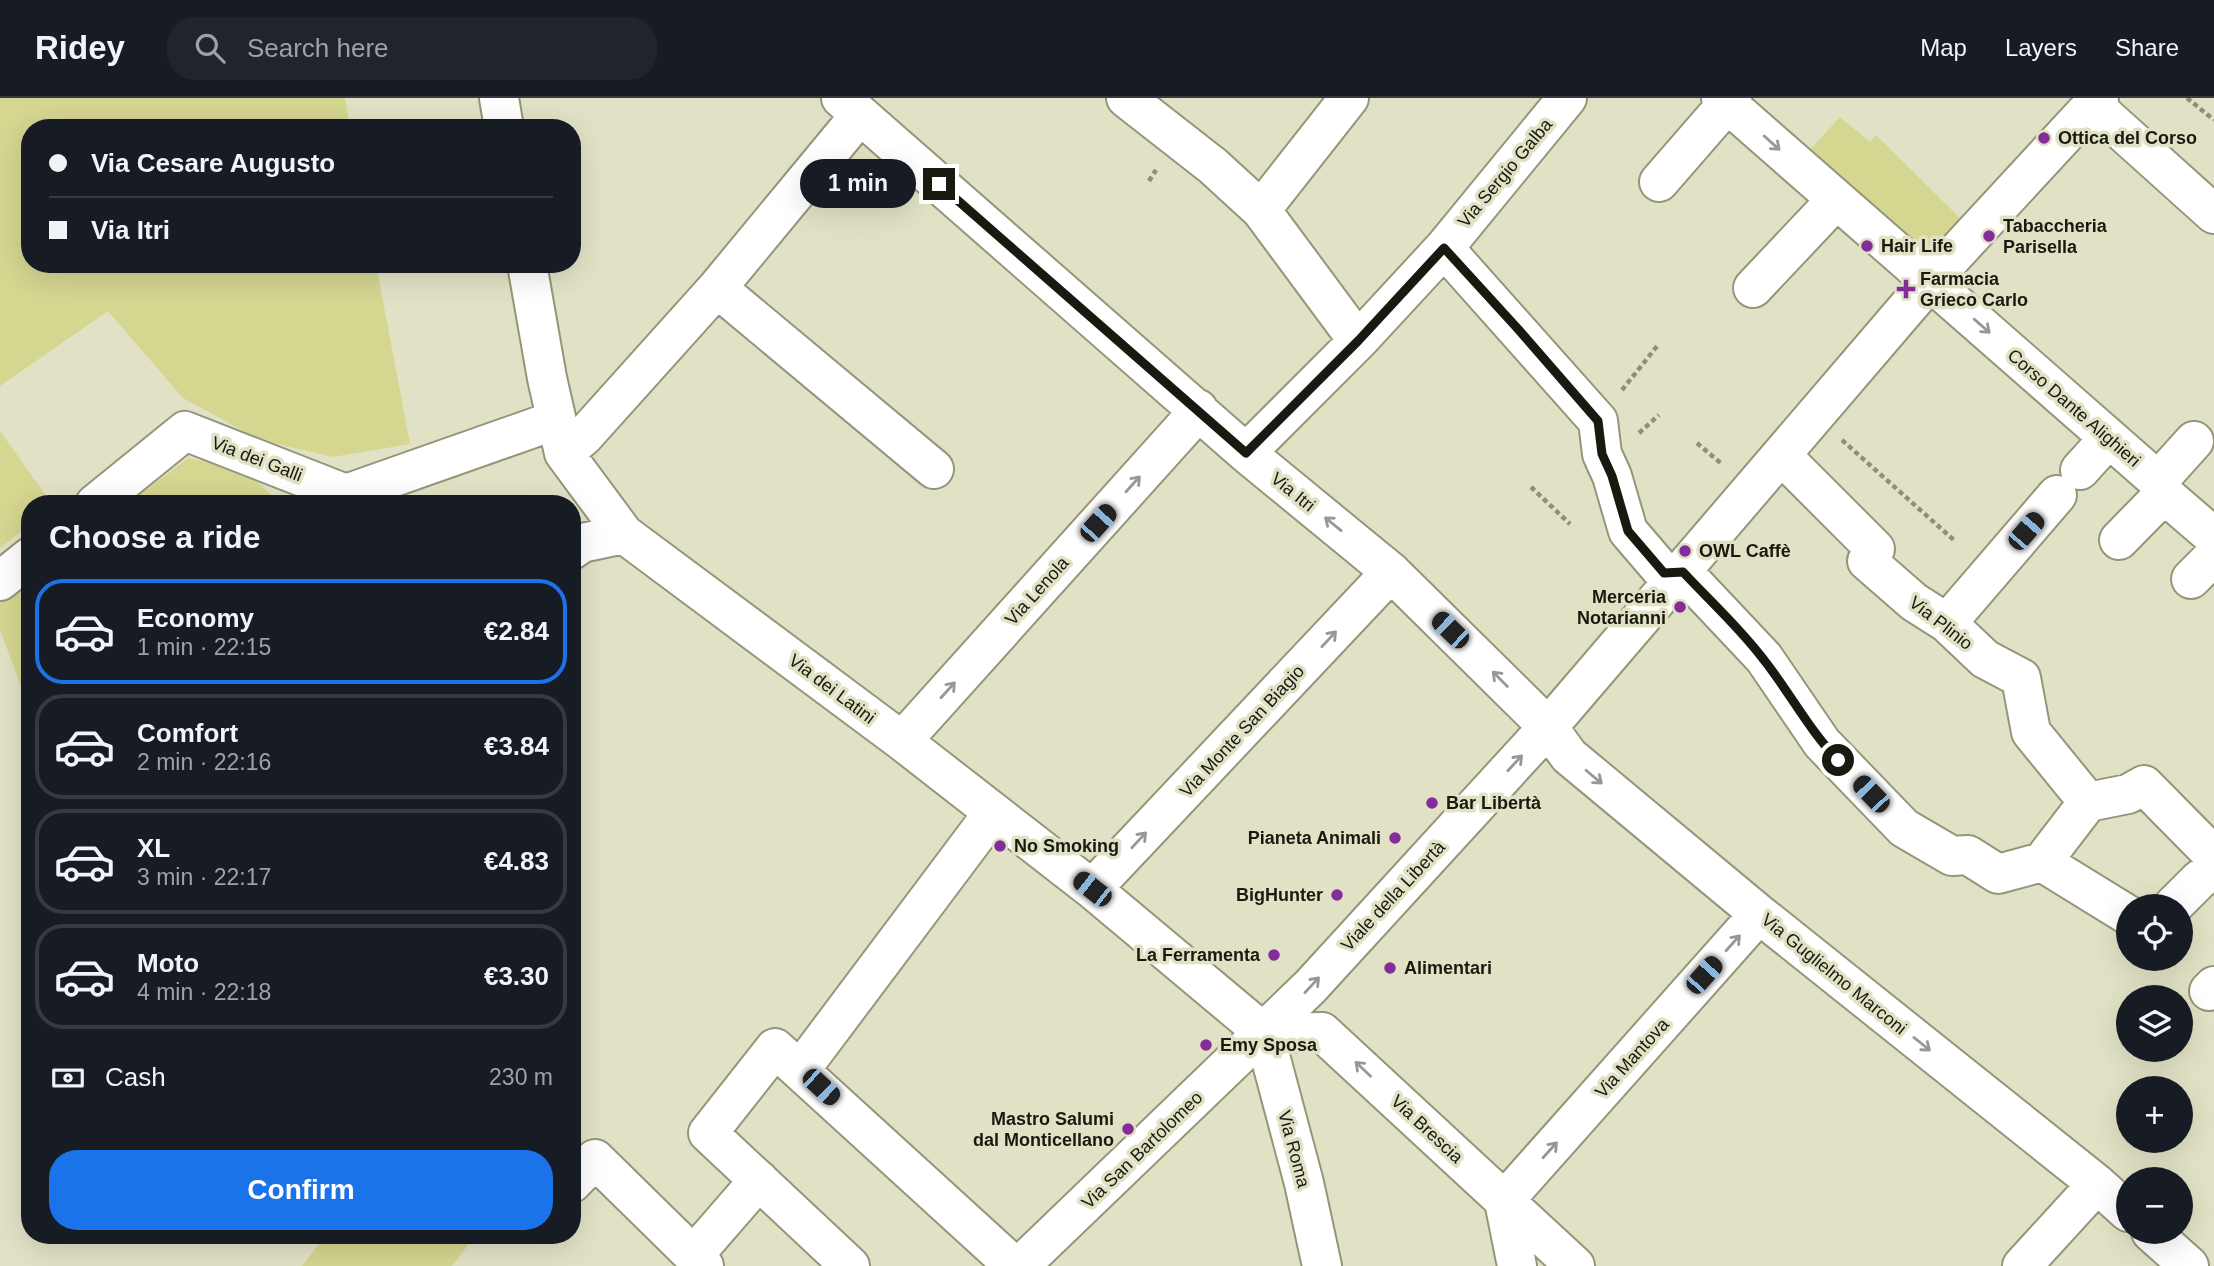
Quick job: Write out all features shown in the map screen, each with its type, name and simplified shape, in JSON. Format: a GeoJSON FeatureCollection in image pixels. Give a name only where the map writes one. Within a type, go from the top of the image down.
{"type":"FeatureCollection","features":[{"type":"Feature","properties":{"kind":"street"},"geometry":{"type":"LineString","coordinates":[[499,98],[502,119]]}},
{"type":"Feature","properties":{"kind":"street"},"geometry":{"type":"LineString","coordinates":[[1126,98],[1213,166],[1261,210],[1358,341]]}},
{"type":"Feature","properties":{"kind":"street"},"geometry":{"type":"LineString","coordinates":[[1261,210],[1349,98]]}},
{"type":"Feature","properties":{"kind":"street","name":"Via Sergio Galba"},"geometry":{"type":"LineString","coordinates":[[1246,453],[1358,341],[1444,248],[1567,98]]}},
{"type":"Feature","properties":{"kind":"street"},"geometry":{"type":"LineString","coordinates":[[1659,182],[1727,100]]}},
{"type":"Feature","properties":{"kind":"street","name":"Corso Dante Alighieri"},"geometry":{"type":"LineString","coordinates":[[1727,100],[1836,200],[2109,438],[2214,537]]}},
{"type":"Feature","properties":{"kind":"street"},"geometry":{"type":"LineString","coordinates":[[2096,105],[2214,214]]}},
{"type":"Feature","properties":{"kind":"street","name":"Viale della Libertà"},"geometry":{"type":"LineString","coordinates":[[1264,1033],[1548,727],[1930,281],[2096,105]]}},
{"type":"Feature","properties":{"kind":"street"},"geometry":{"type":"LineString","coordinates":[[560,436],[584,436],[717,288],[850,106]]}},
{"type":"Feature","properties":{"kind":"street","name":"Via Itri"},"geometry":{"type":"LineString","coordinates":[[850,106],[1246,453],[1391,572],[1548,727]]}},
{"type":"Feature","properties":{"kind":"street"},"geometry":{"type":"LineString","coordinates":[[1753,288],[1836,200]]}},
{"type":"Feature","properties":{"kind":"street"},"geometry":{"type":"LineString","coordinates":[[1444,248],[1598,421],[1602,454],[1612,476],[1628,531],[1664,573],[1683,572],[1763,658],[1822,743],[1904,828],[1952,856],[1968,855],[1998,874],[2042,862],[2088,802],[2128,794],[2144,785],[2214,856]]}},
{"type":"Feature","properties":{"kind":"street","name":"Via dei Latini"},"geometry":{"type":"LineString","coordinates":[[529,273],[560,436],[624,534],[902,741],[1092,889],[1264,1033]]}},
{"type":"Feature","properties":{"kind":"street"},"geometry":{"type":"LineString","coordinates":[[717,288],[934,469]]}},
{"type":"Feature","properties":{"kind":"street","name":"Via Lenola"},"geometry":{"type":"LineString","coordinates":[[902,741],[1198,409]]}},
{"type":"Feature","properties":{"kind":"street","name":"Via dei Galli"},"geometry":{"type":"LineString","coordinates":[[106,495],[185,431],[346,494],[560,436]]}},
{"type":"Feature","properties":{"kind":"street"},"geometry":{"type":"LineString","coordinates":[[1947,623],[2109,438]]}},
{"type":"Feature","properties":{"kind":"street"},"geometry":{"type":"LineString","coordinates":[[2119,540],[2194,441]]}},
{"type":"Feature","properties":{"kind":"street","name":"Via Plinio"},"geometry":{"type":"LineString","coordinates":[[1782,456],[1875,549],[1867,561],[1914,602],[1947,623],[1985,659],[2021,678],[2031,732],[2088,802]]}},
{"type":"Feature","properties":{"kind":"street"},"geometry":{"type":"LineString","coordinates":[[581,544],[624,534]]}},
{"type":"Feature","properties":{"kind":"street"},"geometry":{"type":"LineString","coordinates":[[0,581],[21,564]]}},
{"type":"Feature","properties":{"kind":"street","name":"Via Monte San Biagio"},"geometry":{"type":"LineString","coordinates":[[1092,889],[1391,572]]}},
{"type":"Feature","properties":{"kind":"street","name":"Via Guglielmo Marconi"},"geometry":{"type":"LineString","coordinates":[[1548,727],[1569,756],[1759,914],[2116,1201]]}},
{"type":"Feature","properties":{"kind":"street"},"geometry":{"type":"LineString","coordinates":[[801,1069],[993,813]]}},
{"type":"Feature","properties":{"kind":"street"},"geometry":{"type":"LineString","coordinates":[[2042,862],[2116,908]]}},
{"type":"Feature","properties":{"kind":"street"},"geometry":{"type":"LineString","coordinates":[[2185,894],[2214,869]]}},
{"type":"Feature","properties":{"kind":"street","name":"Via Mantova"},"geometry":{"type":"LineString","coordinates":[[1504,1201],[1759,914]]}},
{"type":"Feature","properties":{"kind":"street","name":"Via Brescia"},"geometry":{"type":"LineString","coordinates":[[1264,1033],[1322,1032],[1574,1266]]}},
{"type":"Feature","properties":{"kind":"street","name":"Via San Bartolomeo"},"geometry":{"type":"LineString","coordinates":[[1020,1266],[1264,1033]]}},
{"type":"Feature","properties":{"kind":"street","name":"Via Roma"},"geometry":{"type":"LineString","coordinates":[[1264,1033],[1304,1183],[1322,1266]]}},
{"type":"Feature","properties":{"kind":"street"},"geometry":{"type":"LineString","coordinates":[[850,1266],[708,1133],[775,1048],[1014,1266]]}},
{"type":"Feature","properties":{"kind":"street"},"geometry":{"type":"LineString","coordinates":[[581,1174],[595,1159],[699,1261],[759,1180]]}},
{"type":"Feature","properties":{"kind":"street"},"geometry":{"type":"LineString","coordinates":[[2022,1266],[2097,1184]]}},
{"type":"Feature","properties":{"kind":"street"},"geometry":{"type":"LineString","coordinates":[[1504,1201],[1517,1266]]}},
{"type":"Feature","properties":{"kind":"street"},"geometry":{"type":"LineString","coordinates":[[2164,1244],[2189,1266]]}},
{"type":"Feature","properties":{"kind":"path"},"geometry":{"type":"LineString","coordinates":[[2188,98],[2214,120]]}},
{"type":"Feature","properties":{"kind":"path"},"geometry":{"type":"LineString","coordinates":[[1598,421],[1658,345]]}},
{"type":"Feature","properties":{"kind":"path"},"geometry":{"type":"LineString","coordinates":[[1816,416],[1955,541]]}},
{"type":"Feature","properties":{"kind":"path"},"geometry":{"type":"LineString","coordinates":[[1531,487],[1570,524]]}},
{"type":"Feature","properties":{"kind":"green space"},"geometry":{"type":"Polygon","coordinates":[[[0,98],[345,98],[348,119],[21,119],[21,273],[378,273],[410,444],[333,457],[260,440],[183,398],[108,311],[0,386],[0,98]]]}},
{"type":"Feature","properties":{"kind":"green space"},"geometry":{"type":"Polygon","coordinates":[[[1840,117],[1870,142],[1876,135],[1966,224],[1931,262],[1807,153],[1840,117]]]}},
{"type":"Feature","properties":{"kind":"green space"},"geometry":{"type":"Polygon","coordinates":[[[0,431],[46,495],[21,495],[21,531],[0,548],[0,431]]]}},
{"type":"Feature","properties":{"kind":"green space"},"geometry":{"type":"Polygon","coordinates":[[[188,458],[245,469],[271,495],[140,495],[188,458]]]}},
{"type":"Feature","properties":{"kind":"green space"},"geometry":{"type":"Polygon","coordinates":[[[21,585],[21,686],[0,630],[0,601],[21,585]]]}},
{"type":"Feature","properties":{"kind":"green space"},"geometry":{"type":"Polygon","coordinates":[[[319,1244],[469,1244],[452,1266],[302,1266],[319,1244]]]}},
{"type":"Feature","properties":{"kind":"place","name":"Ottica del Corso"},"geometry":{"type":"Point","coordinates":[2044,138]}},
{"type":"Feature","properties":{"kind":"place","name":"Tabaccheria Parisella"},"geometry":{"type":"Point","coordinates":[1989,236]}},
{"type":"Feature","properties":{"kind":"place","name":"Hair Life"},"geometry":{"type":"Point","coordinates":[1867,246]}},
{"type":"Feature","properties":{"kind":"place","name":"Farmacia Grieco Carlo"},"geometry":{"type":"Point","coordinates":[1906,289]}},
{"type":"Feature","properties":{"kind":"place","name":"OWL Caffè"},"geometry":{"type":"Point","coordinates":[1685,551]}},
{"type":"Feature","properties":{"kind":"place","name":"Merceria Notarianni"},"geometry":{"type":"Point","coordinates":[1680,607]}},
{"type":"Feature","properties":{"kind":"place","name":"Bar Libertà"},"geometry":{"type":"Point","coordinates":[1432,803]}},
{"type":"Feature","properties":{"kind":"place","name":"Pianeta Animali"},"geometry":{"type":"Point","coordinates":[1395,838]}},
{"type":"Feature","properties":{"kind":"place","name":"No Smoking"},"geometry":{"type":"Point","coordinates":[1000,846]}},
{"type":"Feature","properties":{"kind":"place","name":"BigHunter"},"geometry":{"type":"Point","coordinates":[1337,895]}},
{"type":"Feature","properties":{"kind":"place","name":"La Ferramenta"},"geometry":{"type":"Point","coordinates":[1274,955]}},
{"type":"Feature","properties":{"kind":"place","name":"Alimentari"},"geometry":{"type":"Point","coordinates":[1390,968]}},
{"type":"Feature","properties":{"kind":"place","name":"Emy Sposa"},"geometry":{"type":"Point","coordinates":[1206,1045]}},
{"type":"Feature","properties":{"kind":"place","name":"Mastro Salumi dal Monticellano"},"geometry":{"type":"Point","coordinates":[1128,1129]}},
{"type":"Feature","properties":{"kind":"route"},"geometry":{"type":"LineString","coordinates":[[939,184],[1246,453],[1358,341],[1444,248],[1598,421],[1602,454],[1612,476],[1628,531],[1664,573],[1683,572],[1748,641],[1763,658],[1822,743],[1838,760]]}}]}
